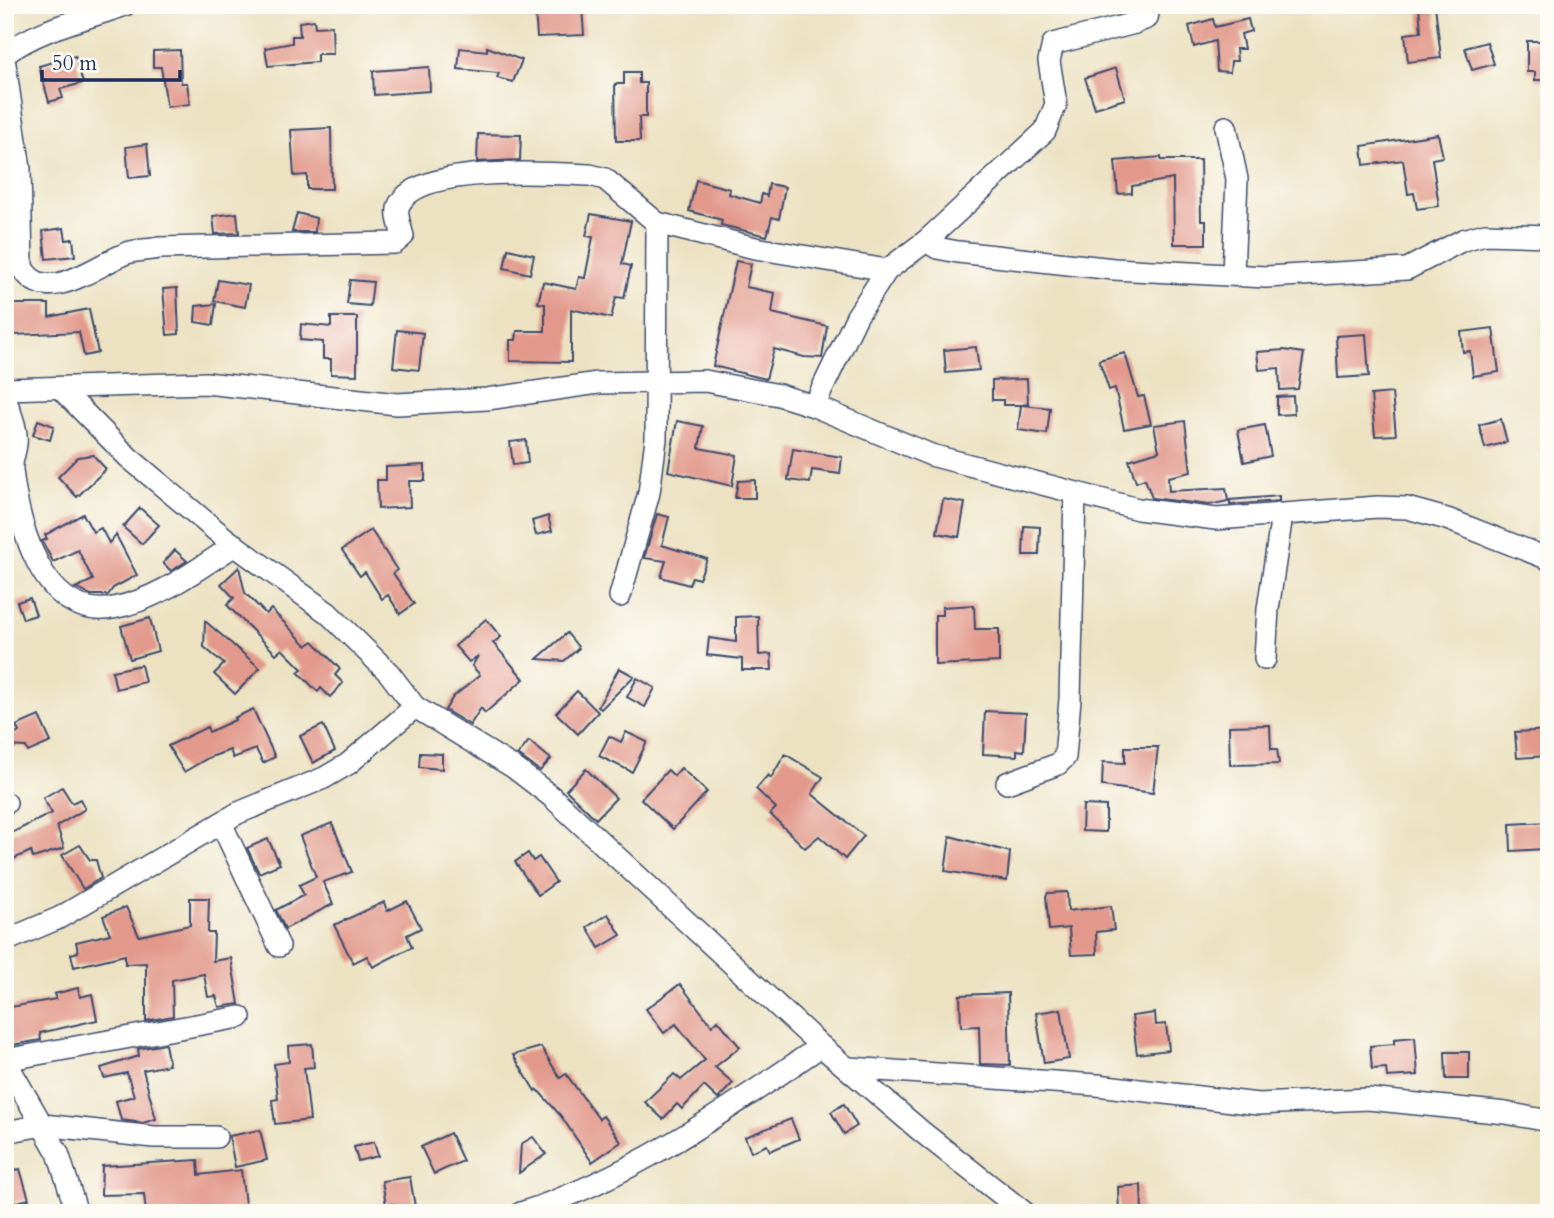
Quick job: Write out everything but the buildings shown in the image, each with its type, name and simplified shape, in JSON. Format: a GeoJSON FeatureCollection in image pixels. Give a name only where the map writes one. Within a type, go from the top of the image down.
{"type":"FeatureCollection","features":[{"type":"Feature","properties":{"kind":"street"},"geometry":{"type":"LineString","coordinates":[[5,54],[23,40],[50,28],[125,5]]}},
{"type":"Feature","properties":{"kind":"street"},"geometry":{"type":"LineString","coordinates":[[814,406],[857,316],[887,270],[926,241],[1045,131],[1056,104],[1049,61],[1053,44],[1135,23],[1146,18],[1150,5]]}},
{"type":"Feature","properties":{"kind":"street"},"geometry":{"type":"LineString","coordinates":[[5,64],[20,169],[22,267],[28,278],[40,285],[72,279],[129,252],[159,248],[395,243],[403,236],[397,210],[400,201],[425,185],[454,175],[590,175],[605,179],[657,223],[755,248],[887,270]]}},
{"type":"Feature","properties":{"kind":"street"},"geometry":{"type":"LineString","coordinates":[[1226,127],[1237,179],[1233,275]]}},
{"type":"Feature","properties":{"kind":"street"},"geometry":{"type":"LineString","coordinates":[[620,596],[649,493],[656,439],[657,223]]}},
{"type":"Feature","properties":{"kind":"street"},"geometry":{"type":"LineString","coordinates":[[926,241],[937,248],[976,254],[1114,269],[1266,276],[1338,270],[1407,269],[1463,240],[1485,234],[1549,236]]}},
{"type":"Feature","properties":{"kind":"street"},"geometry":{"type":"LineString","coordinates":[[5,390],[206,383],[397,404],[432,404],[598,383],[658,379],[705,381],[741,387],[814,406],[931,455],[1138,509],[1216,519],[1368,508],[1407,509],[1447,519],[1549,559]]}},
{"type":"Feature","properties":{"kind":"street"},"geometry":{"type":"LineString","coordinates":[[62,390],[128,457],[235,545],[328,613],[381,664],[415,707],[513,767],[552,797],[821,1046],[922,1132],[1025,1213]]}},
{"type":"Feature","properties":{"kind":"street"},"geometry":{"type":"LineString","coordinates":[[5,398],[16,437],[12,470],[28,543],[50,583],[73,603],[102,610],[135,602],[181,580],[235,545]]}},
{"type":"Feature","properties":{"kind":"street"},"geometry":{"type":"LineString","coordinates":[[1007,783],[1058,764],[1065,757],[1070,699],[1075,493]]}},
{"type":"Feature","properties":{"kind":"street"},"geometry":{"type":"LineString","coordinates":[[1265,659],[1268,609],[1282,515]]}},
{"type":"Feature","properties":{"kind":"street"},"geometry":{"type":"LineString","coordinates":[[5,941],[59,918],[221,823],[348,764],[415,707]]}},
{"type":"Feature","properties":{"kind":"street"},"geometry":{"type":"LineString","coordinates":[[221,823],[279,946]]}},
{"type":"Feature","properties":{"kind":"street"},"geometry":{"type":"LineString","coordinates":[[77,1213],[58,1153],[5,1060],[240,1017]]}},
{"type":"Feature","properties":{"kind":"street"},"geometry":{"type":"LineString","coordinates":[[521,1213],[560,1200],[634,1165],[821,1046]]}},
{"type":"Feature","properties":{"kind":"street"},"geometry":{"type":"LineString","coordinates":[[850,1068],[1134,1088],[1258,1104],[1368,1099],[1506,1112],[1549,1121]]}},
{"type":"Feature","properties":{"kind":"street"},"geometry":{"type":"LineString","coordinates":[[5,1132],[43,1125],[153,1137],[216,1137]]}}]}
